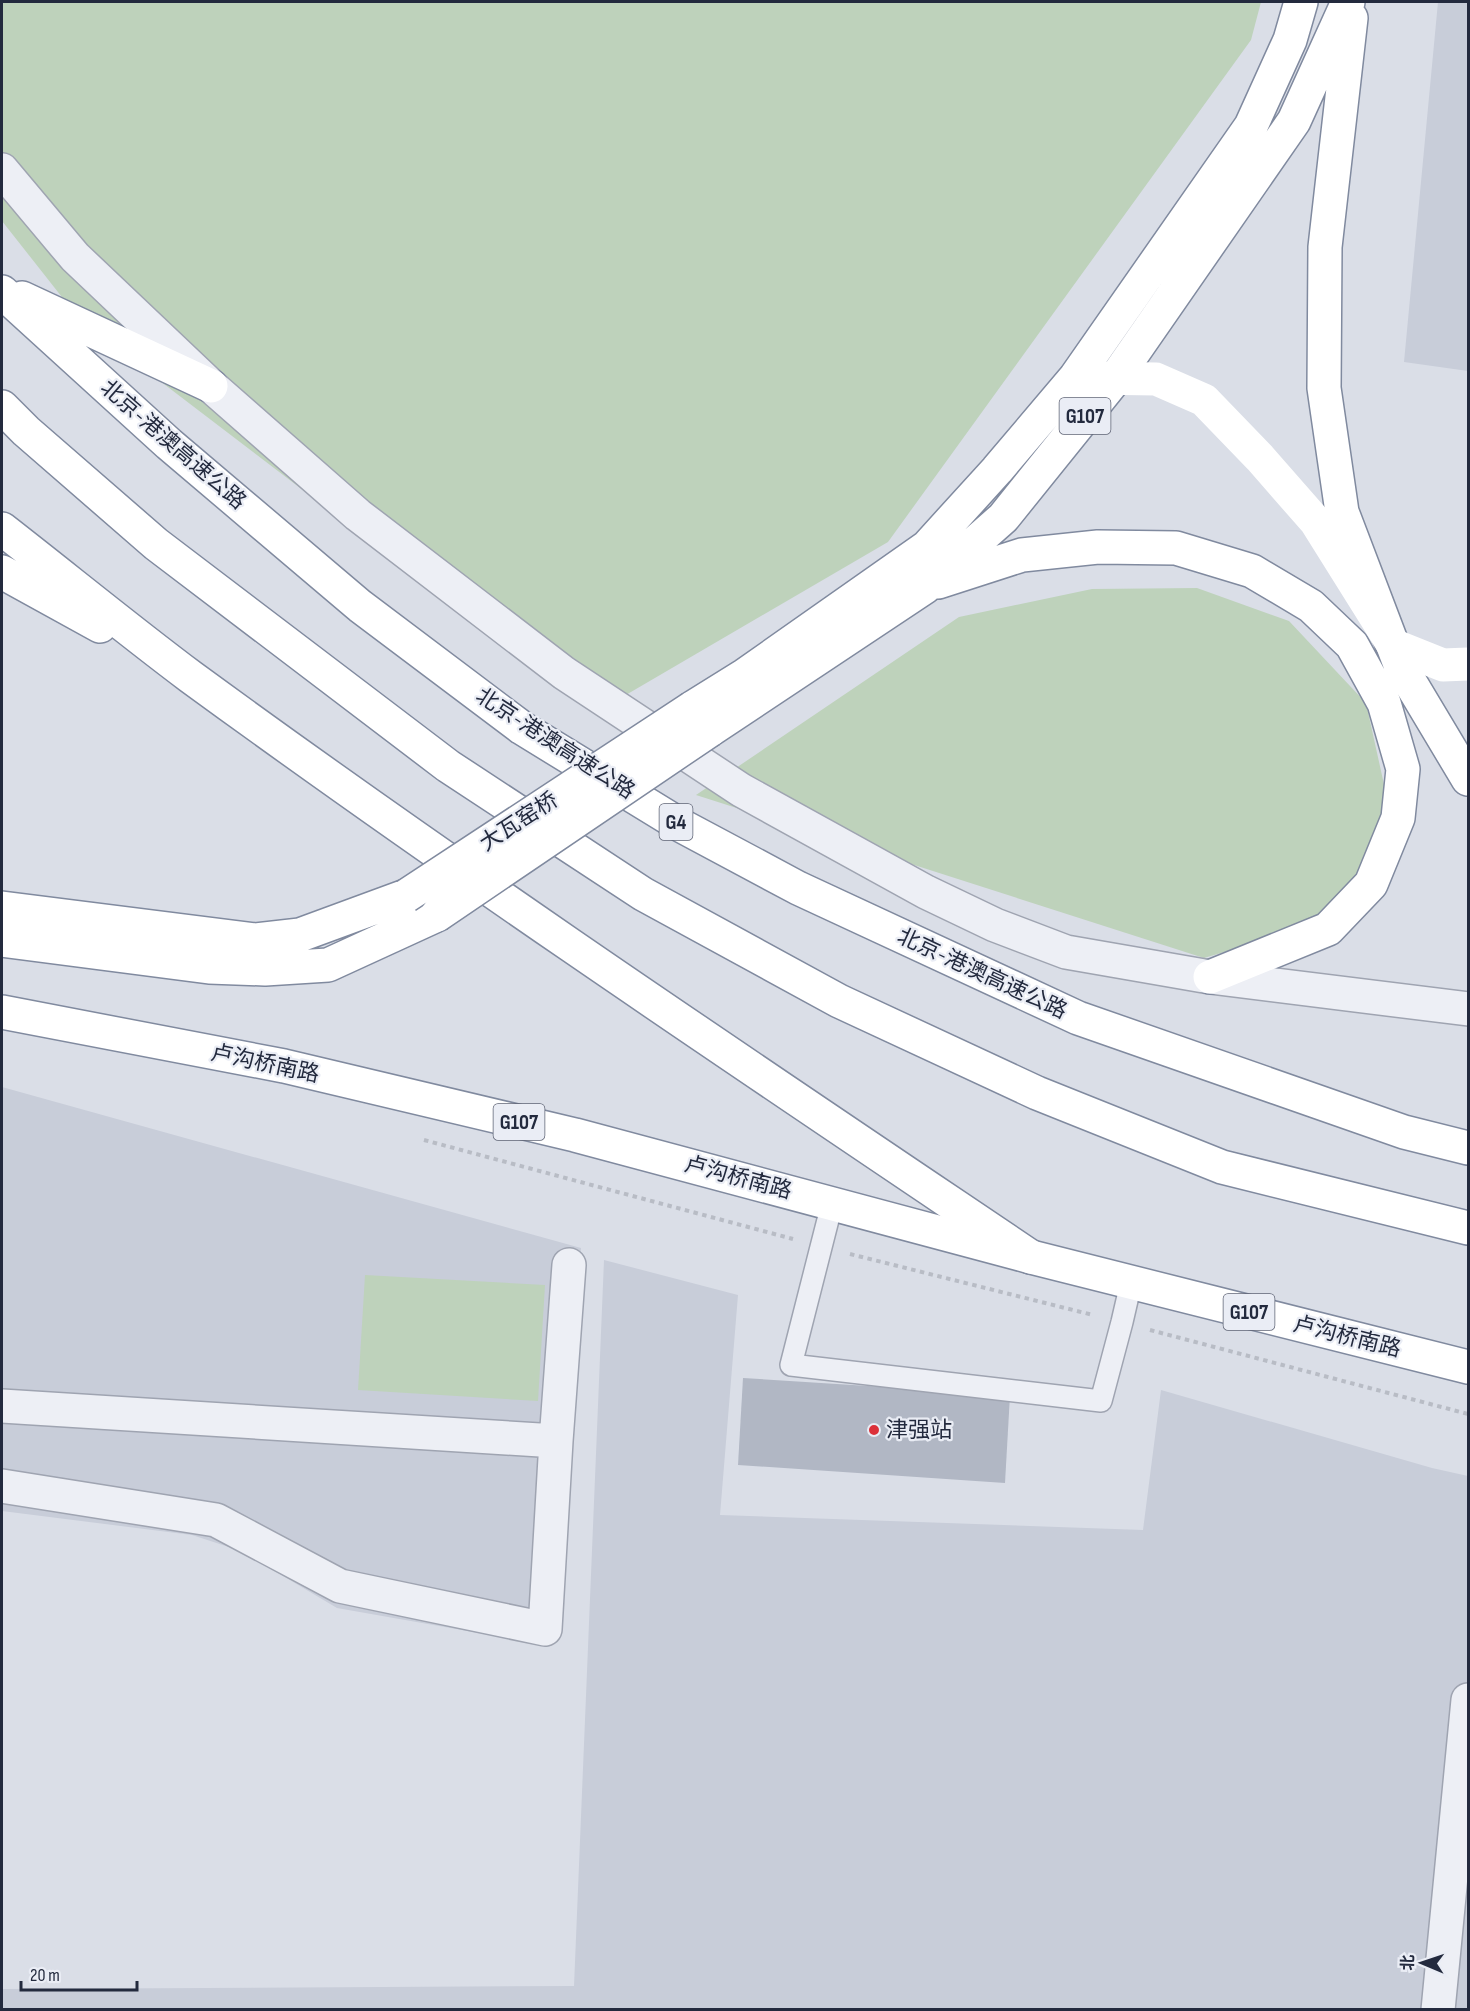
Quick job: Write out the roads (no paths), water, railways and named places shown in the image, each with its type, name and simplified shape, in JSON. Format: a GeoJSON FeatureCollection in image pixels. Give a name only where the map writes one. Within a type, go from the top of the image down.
{"type":"FeatureCollection","features":[{"type":"Feature","properties":{"kind":"main road","name":"G107"},"geometry":{"type":"LineString","coordinates":[[701,719],[745,675],[927,547],[1076,378],[1251,126],[1290,40],[1301,2]]}},
{"type":"Feature","properties":{"kind":"main road","name":"G107"},"geometry":{"type":"LineString","coordinates":[[701,719],[925,587],[1003,518],[1115,379],[1293,121],[1348,2]]}},
{"type":"Feature","properties":{"kind":"main road"},"geometry":{"type":"LineString","coordinates":[[1353,2],[1325,247],[1324,388],[1342,512],[1401,667],[1468,778]]}},
{"type":"Feature","properties":{"kind":"main road"},"geometry":{"type":"LineString","coordinates":[[2,290],[211,386]]}},
{"type":"Feature","properties":{"kind":"main road","name":"北京-港澳高速公路"},"geometry":{"type":"LineString","coordinates":[[2,290],[169,444],[360,606],[522,728],[682,826],[798,888],[1078,1018],[1404,1132],[1468,1148]]}},
{"type":"Feature","properties":{"kind":"main road"},"geometry":{"type":"LineString","coordinates":[[1076,378],[1156,379],[1204,400],[1316,522],[1393,645],[1443,665],[1468,664]]}},
{"type":"Feature","properties":{"kind":"main road"},"geometry":{"type":"LineString","coordinates":[[2,407],[26,431],[156,544],[448,766],[643,894],[839,1001],[1037,1093],[1222,1167],[1468,1228]]}},
{"type":"Feature","properties":{"kind":"main road"},"geometry":{"type":"LineString","coordinates":[[2,529],[188,675],[354,794],[640,994],[1031,1257]]}},
{"type":"Feature","properties":{"kind":"main road"},"geometry":{"type":"LineString","coordinates":[[925,587],[1022,555],[1098,547],[1176,548],[1252,571],[1311,606],[1352,645],[1384,703],[1403,769],[1398,818],[1371,884],[1328,929],[1210,977]]}},
{"type":"Feature","properties":{"kind":"main road"},"geometry":{"type":"LineString","coordinates":[[2,572],[188,675]]}},
{"type":"Feature","properties":{"kind":"main road","name":"大瓦窑桥"},"geometry":{"type":"LineString","coordinates":[[2,908],[255,940],[300,935],[406,896],[701,719]]}},
{"type":"Feature","properties":{"kind":"main road","name":"大瓦窑桥"},"geometry":{"type":"LineString","coordinates":[[2,940],[209,967],[265,969],[328,965],[437,915],[701,719]]}},
{"type":"Feature","properties":{"kind":"main road","name":"卢沟桥南路"},"geometry":{"type":"LineString","coordinates":[[2,1012],[284,1066],[575,1135],[1131,1283],[1468,1367]]}},
{"type":"Feature","properties":{"kind":"street"},"geometry":{"type":"LineString","coordinates":[[2,170],[75,256],[211,386],[358,515],[564,673],[741,790],[926,892],[995,925],[1066,952],[1210,977],[1468,1009]]}},
{"type":"Feature","properties":{"kind":"street"},"geometry":{"type":"LineString","coordinates":[[2,1486],[216,1520],[340,1586],[545,1629],[569,1265]]}},
{"type":"Feature","properties":{"kind":"street"},"geometry":{"type":"LineString","coordinates":[[2,1406],[556,1441]]}},
{"type":"Feature","properties":{"kind":"street"},"geometry":{"type":"LineString","coordinates":[[1438,2010],[1468,1700]]}},
{"type":"Feature","properties":{"kind":"lane"},"geometry":{"type":"LineString","coordinates":[[832,1204],[791,1365],[1101,1401],[1131,1283]]}},
{"type":"Feature","properties":{"kind":"place","name":"津强站"},"geometry":{"type":"Point","coordinates":[874,1430]}}]}
